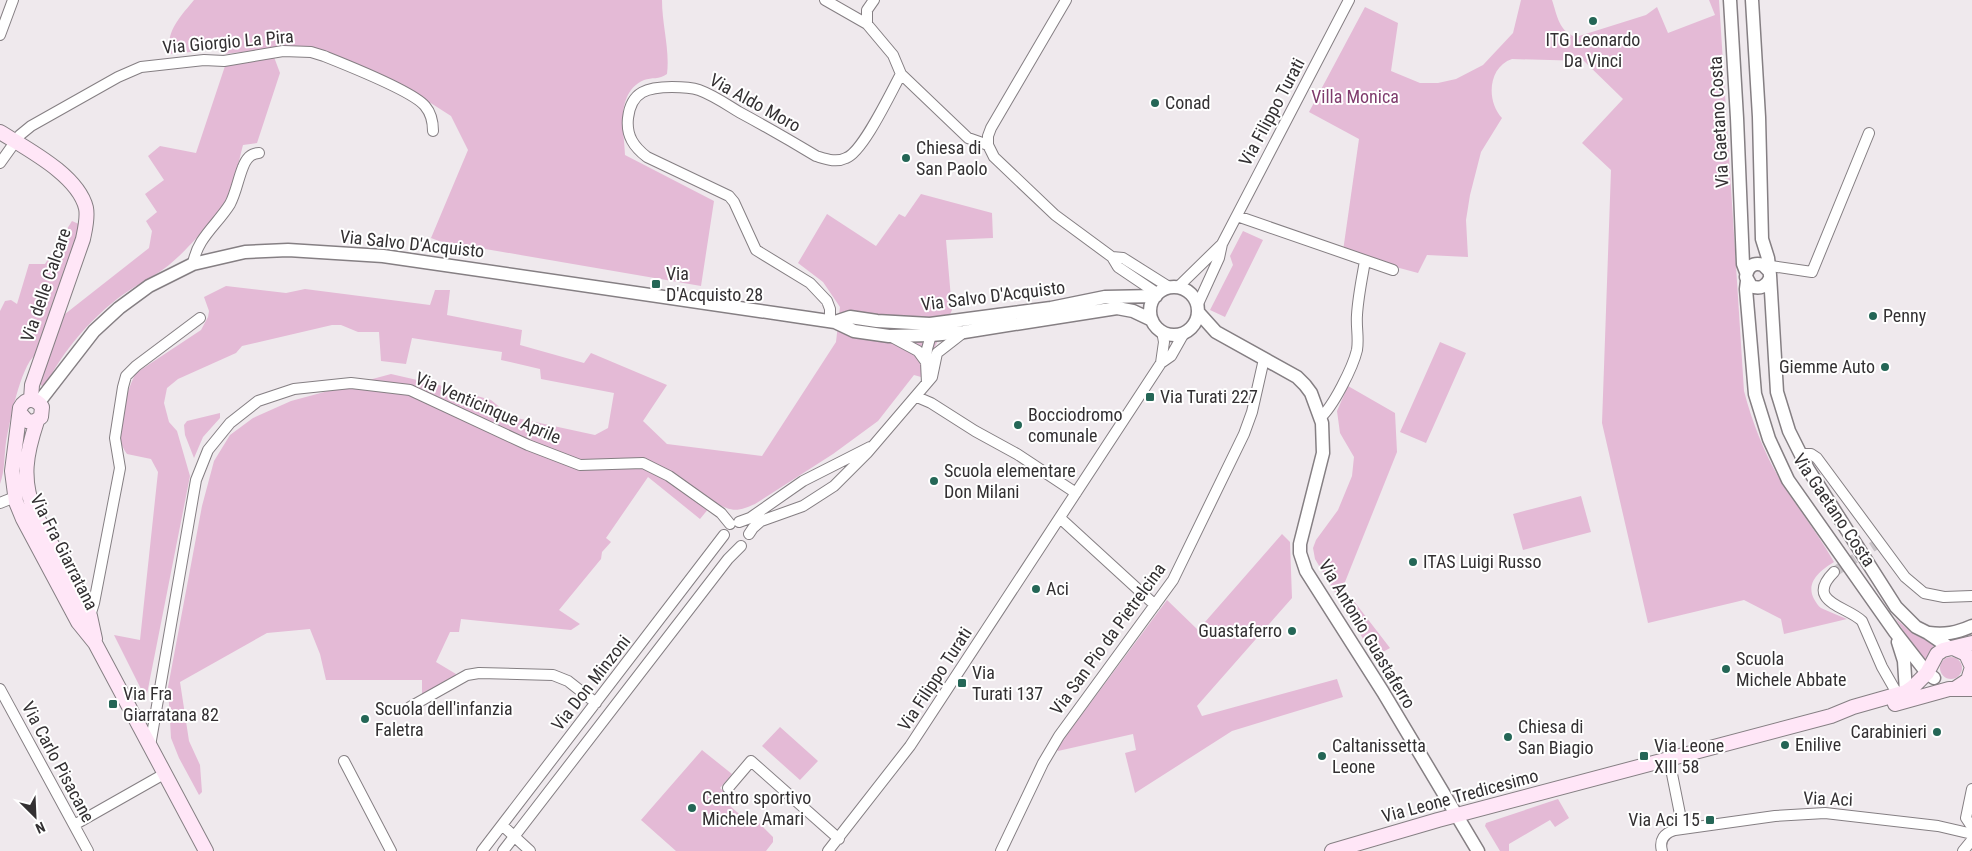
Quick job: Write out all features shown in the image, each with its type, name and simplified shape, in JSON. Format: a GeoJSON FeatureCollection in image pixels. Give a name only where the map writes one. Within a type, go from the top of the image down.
{"type":"FeatureCollection","features":[{"type":"Feature","properties":{"kind":"main road","name":"Via delle Calcare"},"geometry":{"type":"LineString","coordinates":[[0,132],[68,178],[79,192],[86,207],[86,221],[82,239],[32,385],[35,401]]}},
{"type":"Feature","properties":{"kind":"main road"},"geometry":{"type":"LineString","coordinates":[[35,401],[43,412],[37,420],[27,421],[20,413],[22,404],[35,401]]}},
{"type":"Feature","properties":{"kind":"main road","name":"Via Fra Giarratana"},"geometry":{"type":"LineString","coordinates":[[20,413],[12,471],[15,497],[23,519],[78,622],[95,642],[206,851]]}},
{"type":"Feature","properties":{"kind":"main road","name":"Via Fra Giarratana"},"geometry":{"type":"LineString","coordinates":[[37,420],[28,447],[26,471],[29,498],[35,513],[90,616],[95,642]]}},
{"type":"Feature","properties":{"kind":"main road"},"geometry":{"type":"LineString","coordinates":[[1831,716],[1853,707],[1902,693],[1913,687],[1930,673],[1937,654],[1951,648],[1972,643]]}},
{"type":"Feature","properties":{"kind":"main road"},"geometry":{"type":"LineString","coordinates":[[1831,716],[1855,715],[1952,688],[1968,680],[1972,667],[1966,654],[1951,648]]}},
{"type":"Feature","properties":{"kind":"main road"},"geometry":{"type":"LineString","coordinates":[[1930,673],[1938,684],[1952,688],[1972,689]]}},
{"type":"Feature","properties":{"kind":"main road","name":"Via Leone Tredicesimo"},"geometry":{"type":"LineString","coordinates":[[1332,851],[1831,716]]}},
{"type":"Feature","properties":{"kind":"street"},"geometry":{"type":"LineString","coordinates":[[0,36],[13,0]]}},
{"type":"Feature","properties":{"kind":"street"},"geometry":{"type":"LineString","coordinates":[[825,0],[867,24],[893,55],[901,74],[968,138],[988,145]]}},
{"type":"Feature","properties":{"kind":"street"},"geometry":{"type":"LineString","coordinates":[[867,24],[867,10],[874,0]]}},
{"type":"Feature","properties":{"kind":"street"},"geometry":{"type":"LineString","coordinates":[[1066,0],[991,128],[988,136],[988,145],[994,157],[1055,215],[1112,257],[1118,267],[1157,295]]}},
{"type":"Feature","properties":{"kind":"street"},"geometry":{"type":"LineString","coordinates":[[1345,10],[1349,0]]}},
{"type":"Feature","properties":{"kind":"street","name":"Via Filippo Turati"},"geometry":{"type":"LineString","coordinates":[[1222,244],[1345,10],[1357,0]]}},
{"type":"Feature","properties":{"kind":"street","name":"Via Gaetano Costa"},"geometry":{"type":"LineString","coordinates":[[1730,0],[1743,264],[1747,277],[1746,289],[1755,394],[1769,439],[1788,480],[1895,632],[1930,673]]}},
{"type":"Feature","properties":{"kind":"street","name":"Via Gaetano Costa"},"geometry":{"type":"LineString","coordinates":[[1752,0],[1759,117],[1762,240],[1771,270],[1777,392],[1789,431],[1808,469],[1896,607],[1916,627],[1951,648]]}},
{"type":"Feature","properties":{"kind":"street","name":"Via Giorgio La Pira"},"geometry":{"type":"LineString","coordinates":[[0,164],[15,142],[31,126],[129,71],[153,65],[204,60],[224,61],[283,51],[312,52],[324,56],[406,93],[425,106],[433,122],[433,131]]}},
{"type":"Feature","properties":{"kind":"street","name":"Via Aldo Moro"},"geometry":{"type":"LineString","coordinates":[[833,322],[827,301],[810,283],[756,250],[734,202],[729,196],[638,150],[628,132],[629,110],[638,95],[655,87],[697,89],[816,156],[839,161],[850,156],[860,146],[901,74]]}},
{"type":"Feature","properties":{"kind":"street"},"geometry":{"type":"LineString","coordinates":[[1771,270],[1766,284],[1758,288],[1751,286],[1747,277],[1754,264],[1771,270],[1812,272],[1869,133]]}},
{"type":"Feature","properties":{"kind":"street"},"geometry":{"type":"LineString","coordinates":[[193,264],[199,244],[230,204],[246,160],[254,153],[259,153]]}},
{"type":"Feature","properties":{"kind":"street"},"geometry":{"type":"LineString","coordinates":[[1236,216],[1393,270]]}},
{"type":"Feature","properties":{"kind":"street"},"geometry":{"type":"LineString","coordinates":[[1216,332],[1186,331],[1176,335],[1162,331],[1152,320],[1151,307],[1157,295],[1174,287],[1222,244]]}},
{"type":"Feature","properties":{"kind":"street"},"geometry":{"type":"LineString","coordinates":[[1186,331],[1197,319],[1198,308],[1219,258],[1222,244]]}},
{"type":"Feature","properties":{"kind":"street","name":"Via Salvo D'Acquisto"},"geometry":{"type":"LineString","coordinates":[[35,401],[94,331],[119,308],[149,286],[193,264],[245,252],[288,250],[383,256],[833,322],[854,331],[889,336],[931,330],[1105,297],[1157,295]]}},
{"type":"Feature","properties":{"kind":"street"},"geometry":{"type":"LineString","coordinates":[[1112,257],[1123,258],[1174,287],[1190,293],[1198,308],[1216,332]]}},
{"type":"Feature","properties":{"kind":"street"},"geometry":{"type":"LineString","coordinates":[[1320,418],[1328,412],[1357,350],[1357,316],[1365,260]]}},
{"type":"Feature","properties":{"kind":"street","name":"Via Salvo D'Acquisto"},"geometry":{"type":"LineString","coordinates":[[833,322],[850,317],[931,330],[964,332],[1117,308],[1133,311],[1152,320]]}},
{"type":"Feature","properties":{"kind":"street"},"geometry":{"type":"LineString","coordinates":[[90,616],[120,468],[115,438],[122,387],[126,376],[136,366],[200,318]]}},
{"type":"Feature","properties":{"kind":"street"},"geometry":{"type":"LineString","coordinates":[[931,330],[937,354],[964,332]]}},
{"type":"Feature","properties":{"kind":"street"},"geometry":{"type":"LineString","coordinates":[[927,383],[926,362],[931,330]]}},
{"type":"Feature","properties":{"kind":"street"},"geometry":{"type":"LineString","coordinates":[[1161,364],[1164,342],[1162,331]]}},
{"type":"Feature","properties":{"kind":"street","name":"Via Filippo Turati"},"geometry":{"type":"LineString","coordinates":[[828,851],[910,746],[1161,364],[1171,356],[1186,331]]}},
{"type":"Feature","properties":{"kind":"street","name":"Via Antonio Guastaferro"},"geometry":{"type":"LineString","coordinates":[[1216,332],[1297,377],[1306,385],[1311,393],[1324,433],[1324,453],[1300,544],[1302,561],[1306,572],[1382,692],[1478,851]]}},
{"type":"Feature","properties":{"kind":"street"},"geometry":{"type":"LineString","coordinates":[[889,336],[918,352],[926,362]]}},
{"type":"Feature","properties":{"kind":"street","name":"Via Don Minzoni"},"geometry":{"type":"LineString","coordinates":[[504,851],[728,559],[748,541],[749,534],[753,528],[761,521],[804,506],[834,486],[875,444],[932,378],[937,354]]}},
{"type":"Feature","properties":{"kind":"street","name":"Via San Pio da Pietrelcina"},"geometry":{"type":"LineString","coordinates":[[1001,851],[1058,736],[1155,605],[1180,566],[1244,434],[1252,412],[1264,359]]}},
{"type":"Feature","properties":{"kind":"street","name":"Via Venticinque Aprile"},"geometry":{"type":"LineString","coordinates":[[150,747],[196,480],[208,450],[230,423],[258,401],[294,389],[351,383],[410,390],[528,445],[580,465],[643,463],[669,476],[735,523]]}},
{"type":"Feature","properties":{"kind":"street"},"geometry":{"type":"LineString","coordinates":[[917,396],[1017,454],[1076,493]]}},
{"type":"Feature","properties":{"kind":"street","name":"Via Don Minzoni"},"geometry":{"type":"LineString","coordinates":[[482,851],[724,535],[727,527],[750,518],[803,481],[875,444]]}},
{"type":"Feature","properties":{"kind":"street"},"geometry":{"type":"LineString","coordinates":[[1800,454],[1811,454],[1817,458],[1905,577],[1924,593],[1944,598],[1972,596]]}},
{"type":"Feature","properties":{"kind":"street"},"geometry":{"type":"LineString","coordinates":[[0,503],[15,497]]}},
{"type":"Feature","properties":{"kind":"street"},"geometry":{"type":"LineString","coordinates":[[1060,518],[1155,605]]}},
{"type":"Feature","properties":{"kind":"street"},"geometry":{"type":"LineString","coordinates":[[735,523],[746,526],[749,534]]}},
{"type":"Feature","properties":{"kind":"street"},"geometry":{"type":"LineString","coordinates":[[724,535],[728,544],[736,547],[741,546]]}},
{"type":"Feature","properties":{"kind":"street"},"geometry":{"type":"LineString","coordinates":[[1834,572],[1824,586],[1825,596],[1832,604],[1862,621],[1882,667],[1902,693]]}},
{"type":"Feature","properties":{"kind":"street"},"geometry":{"type":"LineString","coordinates":[[1928,633],[1955,633],[1972,626]]}},
{"type":"Feature","properties":{"kind":"street"},"geometry":{"type":"LineString","coordinates":[[1895,632],[1904,662],[1902,693]]}},
{"type":"Feature","properties":{"kind":"street"},"geometry":{"type":"LineString","coordinates":[[410,707],[467,675],[479,673],[553,675],[568,681],[596,703]]}},
{"type":"Feature","properties":{"kind":"street","name":"Via Carlo Pisacane"},"geometry":{"type":"LineString","coordinates":[[0,689],[88,851]]}},
{"type":"Feature","properties":{"kind":"street"},"geometry":{"type":"LineString","coordinates":[[1662,851],[1661,842],[1666,834],[1683,829],[1669,759]]}},
{"type":"Feature","properties":{"kind":"street"},"geometry":{"type":"LineString","coordinates":[[344,761],[391,851]]}},
{"type":"Feature","properties":{"kind":"street"},"geometry":{"type":"LineString","coordinates":[[728,788],[751,761],[839,839]]}},
{"type":"Feature","properties":{"kind":"street"},"geometry":{"type":"LineString","coordinates":[[74,825],[164,774]]}},
{"type":"Feature","properties":{"kind":"street"},"geometry":{"type":"LineString","coordinates":[[1972,789],[1966,818],[1972,828]]}},
{"type":"Feature","properties":{"kind":"street","name":"Via Aci"},"geometry":{"type":"LineString","coordinates":[[1683,829],[1775,816],[1825,813],[1938,826],[1972,834]]}},
{"type":"Feature","properties":{"kind":"street"},"geometry":{"type":"LineString","coordinates":[[502,825],[530,851]]}},
{"type":"Feature","properties":{"kind":"street"},"geometry":{"type":"LineString","coordinates":[[1963,851],[1972,840]]}},
{"type":"Feature","properties":{"kind":"green space"},"geometry":{"type":"Polygon","coordinates":[[[194,0],[662,0],[668,65],[667,74],[644,80],[635,86],[629,94],[623,113],[625,155],[714,201],[701,286],[439,241],[431,238],[468,150],[451,116],[426,100],[320,49],[284,48],[225,54],[221,49],[170,54],[170,39],[175,25],[194,0]]]}},
{"type":"Feature","properties":{"kind":"green space","name":"Villa Monica"},"geometry":{"type":"Polygon","coordinates":[[[1521,0],[1552,0],[1562,27],[1570,35],[1576,37],[1646,15],[1657,7],[1668,33],[1715,15],[1709,0],[1719,0],[1744,391],[1757,433],[1769,459],[1783,485],[1834,562],[1824,569],[1813,582],[1812,593],[1814,599],[1821,608],[1847,619],[1784,634],[1781,619],[1744,600],[1648,623],[1602,423],[1611,170],[1582,143],[1623,99],[1584,61],[1512,59],[1498,69],[1492,85],[1492,94],[1493,103],[1502,118],[1481,152],[1470,195],[1466,220],[1468,257],[1427,255],[1418,273],[1343,251],[1359,139],[1309,112],[1365,7],[1398,23],[1391,71],[1420,83],[1438,83],[1456,79],[1483,65],[1513,33],[1521,0]]]}},
{"type":"Feature","properties":{"kind":"green space"},"geometry":{"type":"Polygon","coordinates":[[[274,57],[280,73],[257,143],[243,145],[231,189],[213,219],[172,262],[123,295],[97,317],[69,348],[47,383],[42,386],[40,384],[41,375],[65,314],[149,248],[152,231],[146,221],[157,212],[145,194],[164,180],[148,156],[160,146],[196,153],[225,66],[274,57]]]}},
{"type":"Feature","properties":{"kind":"green space"},"geometry":{"type":"Polygon","coordinates":[[[921,194],[992,213],[993,238],[946,240],[952,310],[921,377],[914,375],[878,421],[833,454],[755,504],[739,510],[725,508],[714,502],[700,519],[648,477],[606,538],[611,542],[602,552],[601,559],[559,610],[580,624],[571,630],[461,619],[459,632],[450,632],[436,662],[456,674],[454,678],[422,696],[422,680],[326,680],[320,654],[310,629],[267,633],[180,682],[189,741],[200,765],[202,792],[199,795],[179,758],[171,738],[168,687],[202,506],[214,461],[230,435],[253,418],[291,401],[391,374],[491,400],[512,417],[595,435],[608,428],[614,393],[541,379],[540,369],[501,360],[502,352],[412,338],[406,364],[381,361],[379,332],[358,332],[341,325],[332,325],[242,346],[236,353],[178,379],[167,388],[164,403],[169,422],[177,431],[190,476],[146,699],[114,635],[140,640],[158,472],[151,459],[127,454],[120,439],[122,414],[136,373],[201,330],[209,311],[204,297],[226,286],[286,293],[305,289],[430,305],[435,290],[450,290],[447,315],[522,330],[520,345],[584,363],[591,353],[667,385],[643,421],[667,444],[762,456],[836,342],[840,307],[823,282],[798,263],[827,214],[876,246],[899,214],[905,217],[921,194]]]}},
{"type":"Feature","properties":{"kind":"green space"},"geometry":{"type":"Polygon","coordinates":[[[72,221],[81,225],[77,242],[35,355],[20,383],[6,442],[4,469],[0,484],[0,311],[5,301],[11,300],[17,304],[29,264],[45,264],[72,221]]]}},
{"type":"Feature","properties":{"kind":"green space"},"geometry":{"type":"Polygon","coordinates":[[[1243,231],[1263,240],[1225,317],[1210,310],[1233,265],[1230,256],[1243,231]]]}},
{"type":"Feature","properties":{"kind":"green space"},"geometry":{"type":"Polygon","coordinates":[[[1440,342],[1466,353],[1426,443],[1400,432],[1440,342]]]}},
{"type":"Feature","properties":{"kind":"green space"},"geometry":{"type":"Polygon","coordinates":[[[1348,386],[1395,413],[1397,452],[1343,587],[1390,648],[1374,657],[1315,559],[1313,548],[1316,540],[1338,510],[1352,476],[1354,457],[1340,433],[1337,411],[1348,386]]]}},
{"type":"Feature","properties":{"kind":"green space"},"geometry":{"type":"Polygon","coordinates":[[[220,413],[220,418],[203,437],[194,458],[185,435],[184,425],[187,421],[220,413]]]}},
{"type":"Feature","properties":{"kind":"green space"},"geometry":{"type":"Polygon","coordinates":[[[1581,496],[1591,532],[1523,550],[1513,514],[1581,496]]]}},
{"type":"Feature","properties":{"kind":"green space"},"geometry":{"type":"Polygon","coordinates":[[[1282,534],[1290,542],[1292,598],[1197,706],[1202,716],[1337,679],[1343,697],[1232,731],[1135,793],[1125,753],[1136,750],[1133,734],[1058,751],[1057,748],[1167,600],[1198,630],[1282,534]]]}},
{"type":"Feature","properties":{"kind":"green space"},"geometry":{"type":"Polygon","coordinates":[[[1895,618],[1913,634],[1935,644],[1924,662],[1895,618]]]}},
{"type":"Feature","properties":{"kind":"green space"},"geometry":{"type":"Polygon","coordinates":[[[1951,657],[1959,660],[1962,668],[1959,676],[1951,679],[1943,676],[1940,668],[1943,660],[1951,657]]]}},
{"type":"Feature","properties":{"kind":"green space"},"geometry":{"type":"Polygon","coordinates":[[[780,727],[818,761],[800,780],[762,746],[780,727]]]}},
{"type":"Feature","properties":{"kind":"green space","name":"Centro sportivo Michele Amari"},"geometry":{"type":"Polygon","coordinates":[[[702,750],[732,774],[720,788],[727,794],[722,799],[752,825],[755,822],[759,823],[773,837],[773,842],[766,851],[676,851],[641,820],[702,750]]]}},
{"type":"Feature","properties":{"kind":"green space"},"geometry":{"type":"Polygon","coordinates":[[[1558,799],[1569,818],[1555,827],[1550,820],[1509,844],[1509,851],[1500,851],[1485,826],[1486,823],[1558,799]]]}},
{"type":"Feature","properties":{"kind":"tunnel"},"geometry":{"type":"LineString","coordinates":[[1834,572],[1880,542]]}},
{"type":"Feature","properties":{"kind":"place","name":"ITG Leonardo Da Vinci"},"geometry":{"type":"Point","coordinates":[1593,21]}},
{"type":"Feature","properties":{"kind":"place","name":"Conad"},"geometry":{"type":"Point","coordinates":[1155,103]}},
{"type":"Feature","properties":{"kind":"place","name":"Chiesa di San Paolo"},"geometry":{"type":"Point","coordinates":[906,158]}},
{"type":"Feature","properties":{"kind":"place","name":"Via D'Acquisto 28"},"geometry":{"type":"Point","coordinates":[656,284]}},
{"type":"Feature","properties":{"kind":"place","name":"Penny"},"geometry":{"type":"Point","coordinates":[1873,316]}},
{"type":"Feature","properties":{"kind":"place","name":"Giemme Auto"},"geometry":{"type":"Point","coordinates":[1885,367]}},
{"type":"Feature","properties":{"kind":"place","name":"Via Turati 227"},"geometry":{"type":"Point","coordinates":[1150,397]}},
{"type":"Feature","properties":{"kind":"place","name":"Bocciodromo comunale"},"geometry":{"type":"Point","coordinates":[1018,425]}},
{"type":"Feature","properties":{"kind":"place","name":"Scuola elementare Don Milani"},"geometry":{"type":"Point","coordinates":[934,481]}},
{"type":"Feature","properties":{"kind":"place","name":"ITAS Luigi Russo"},"geometry":{"type":"Point","coordinates":[1413,562]}},
{"type":"Feature","properties":{"kind":"place","name":"Aci"},"geometry":{"type":"Point","coordinates":[1036,589]}},
{"type":"Feature","properties":{"kind":"place","name":"Guastaferro"},"geometry":{"type":"Point","coordinates":[1292,631]}},
{"type":"Feature","properties":{"kind":"place","name":"Scuola Michele Abbate"},"geometry":{"type":"Point","coordinates":[1726,669]}},
{"type":"Feature","properties":{"kind":"place","name":"Via Turati 137"},"geometry":{"type":"Point","coordinates":[962,683]}},
{"type":"Feature","properties":{"kind":"place","name":"Via Fra Giarratana 82"},"geometry":{"type":"Point","coordinates":[113,704]}},
{"type":"Feature","properties":{"kind":"place","name":"Scuola dell'infanzia Faletra"},"geometry":{"type":"Point","coordinates":[365,719]}},
{"type":"Feature","properties":{"kind":"place","name":"Carabinieri"},"geometry":{"type":"Point","coordinates":[1937,732]}},
{"type":"Feature","properties":{"kind":"place","name":"Chiesa di San Biagio"},"geometry":{"type":"Point","coordinates":[1508,737]}},
{"type":"Feature","properties":{"kind":"place","name":"Enilive"},"geometry":{"type":"Point","coordinates":[1785,745]}},
{"type":"Feature","properties":{"kind":"place","name":"Caltanissetta Leone"},"geometry":{"type":"Point","coordinates":[1322,756]}},
{"type":"Feature","properties":{"kind":"place","name":"Via Leone XIII 58"},"geometry":{"type":"Point","coordinates":[1644,756]}},
{"type":"Feature","properties":{"kind":"place","name":"Centro sportivo Michele Amari"},"geometry":{"type":"Point","coordinates":[692,808]}},
{"type":"Feature","properties":{"kind":"place","name":"Via Aci 15"},"geometry":{"type":"Point","coordinates":[1710,820]}}]}
